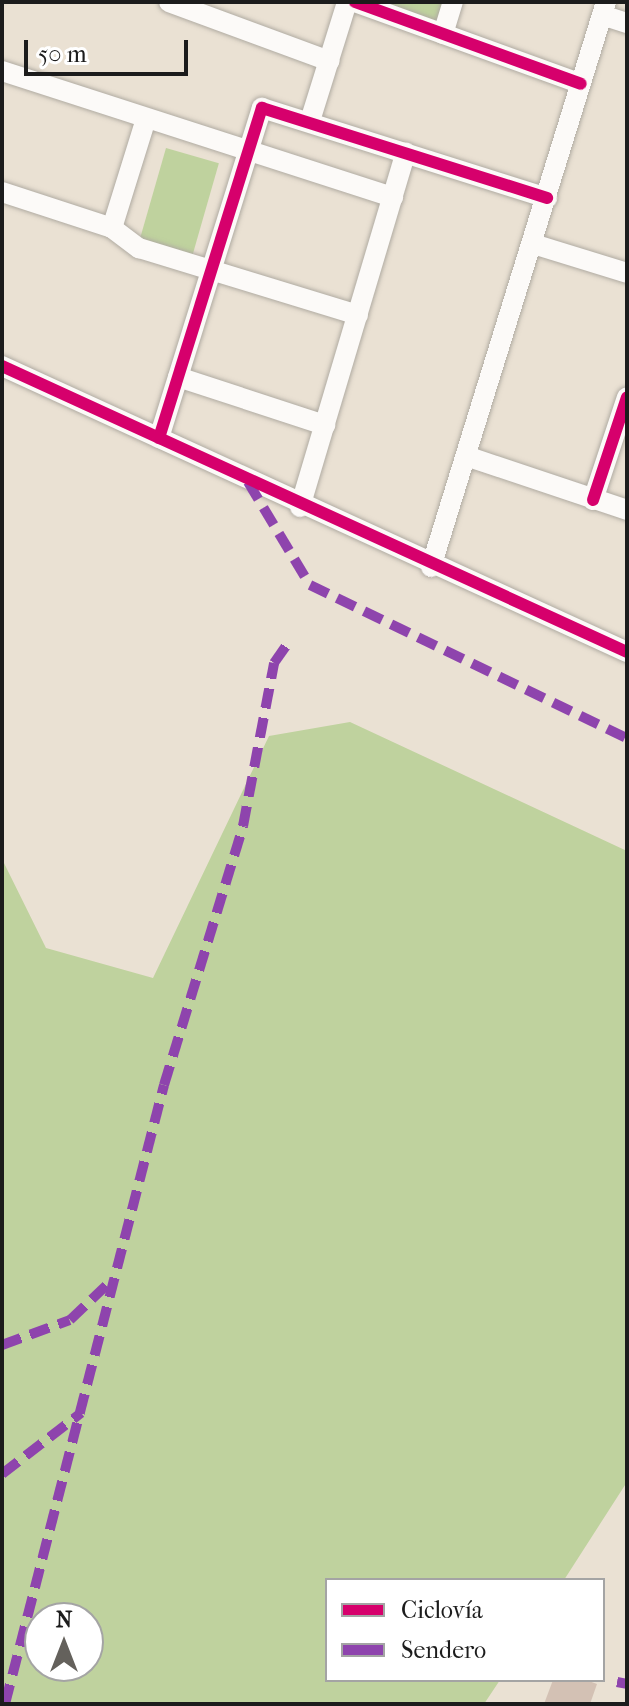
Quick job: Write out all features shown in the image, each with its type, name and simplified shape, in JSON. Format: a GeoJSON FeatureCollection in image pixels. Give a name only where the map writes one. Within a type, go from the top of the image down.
{"type":"FeatureCollection","features":[{"type":"Feature","properties":{"kind":"street"},"geometry":{"type":"LineString","coordinates":[[169,2],[329,61]]}},
{"type":"Feature","properties":{"kind":"street"},"geometry":{"type":"LineString","coordinates":[[310,121],[347,2]]}},
{"type":"Feature","properties":{"kind":"street"},"geometry":{"type":"LineString","coordinates":[[355,2],[581,84]]}},
{"type":"Feature","properties":{"kind":"street"},"geometry":{"type":"LineString","coordinates":[[443,34],[453,2]]}},
{"type":"Feature","properties":{"kind":"street"},"geometry":{"type":"LineString","coordinates":[[431,567],[469,457],[604,8],[627,23]]}},
{"type":"Feature","properties":{"kind":"street"},"geometry":{"type":"LineString","coordinates":[[2,71],[145,122],[248,150],[393,197]]}},
{"type":"Feature","properties":{"kind":"street"},"geometry":{"type":"LineString","coordinates":[[159,438],[262,108],[547,198]]}},
{"type":"Feature","properties":{"kind":"street"},"geometry":{"type":"LineString","coordinates":[[112,228],[145,122]]}},
{"type":"Feature","properties":{"kind":"street"},"geometry":{"type":"LineString","coordinates":[[300,507],[406,152]]}},
{"type":"Feature","properties":{"kind":"street"},"geometry":{"type":"LineString","coordinates":[[2,192],[112,228],[139,248],[358,315]]}},
{"type":"Feature","properties":{"kind":"street"},"geometry":{"type":"LineString","coordinates":[[533,244],[627,273]]}},
{"type":"Feature","properties":{"kind":"street"},"geometry":{"type":"LineString","coordinates":[[2,366],[431,567],[627,652]]}},
{"type":"Feature","properties":{"kind":"street"},"geometry":{"type":"LineString","coordinates":[[178,377],[325,425]]}},
{"type":"Feature","properties":{"kind":"street"},"geometry":{"type":"LineString","coordinates":[[593,500],[627,397]]}},
{"type":"Feature","properties":{"kind":"street"},"geometry":{"type":"LineString","coordinates":[[469,457],[627,510]]}},
{"type":"Feature","properties":{"kind":"green space"},"geometry":{"type":"Polygon","coordinates":[[[378,2],[450,2],[437,23],[378,2]]]}},
{"type":"Feature","properties":{"kind":"green space"},"geometry":{"type":"Polygon","coordinates":[[[166,148],[219,163],[193,254],[140,239],[166,148]]]}},
{"type":"Feature","properties":{"kind":"green space"},"geometry":{"type":"Polygon","coordinates":[[[350,722],[627,851],[627,1482],[565,1578],[325,1578],[325,1682],[499,1682],[484,1704],[2,1704],[2,859],[46,948],[153,978],[269,736],[350,722]]]}},
{"type":"Feature","properties":{"kind":"building"},"geometry":{"type":"Polygon","coordinates":[[[552,1682],[597,1684],[590,1704],[544,1704],[552,1682]]]}},
{"type":"Feature","properties":{"kind":"marked path"},"geometry":{"type":"LineString","coordinates":[[248,482],[310,585],[627,738]]}},
{"type":"Feature","properties":{"kind":"marked path"},"geometry":{"type":"LineString","coordinates":[[5,1704],[164,1085],[243,826],[274,663],[286,646]]}},
{"type":"Feature","properties":{"kind":"marked path"},"geometry":{"type":"LineString","coordinates":[[2,1345],[70,1320],[112,1280]]}},
{"type":"Feature","properties":{"kind":"marked path"},"geometry":{"type":"LineString","coordinates":[[2,1474],[81,1413]]}},
{"type":"Feature","properties":{"kind":"marked path"},"geometry":{"type":"LineString","coordinates":[[617,1682],[627,1684]]}},
{"type":"Feature","properties":{"kind":"cycle path"},"geometry":{"type":"LineString","coordinates":[[355,2],[581,84]]}},
{"type":"Feature","properties":{"kind":"cycle path"},"geometry":{"type":"LineString","coordinates":[[159,438],[262,108],[547,198]]}},
{"type":"Feature","properties":{"kind":"cycle path"},"geometry":{"type":"LineString","coordinates":[[2,366],[627,652]]}},
{"type":"Feature","properties":{"kind":"cycle path"},"geometry":{"type":"LineString","coordinates":[[593,500],[627,397]]}}]}
